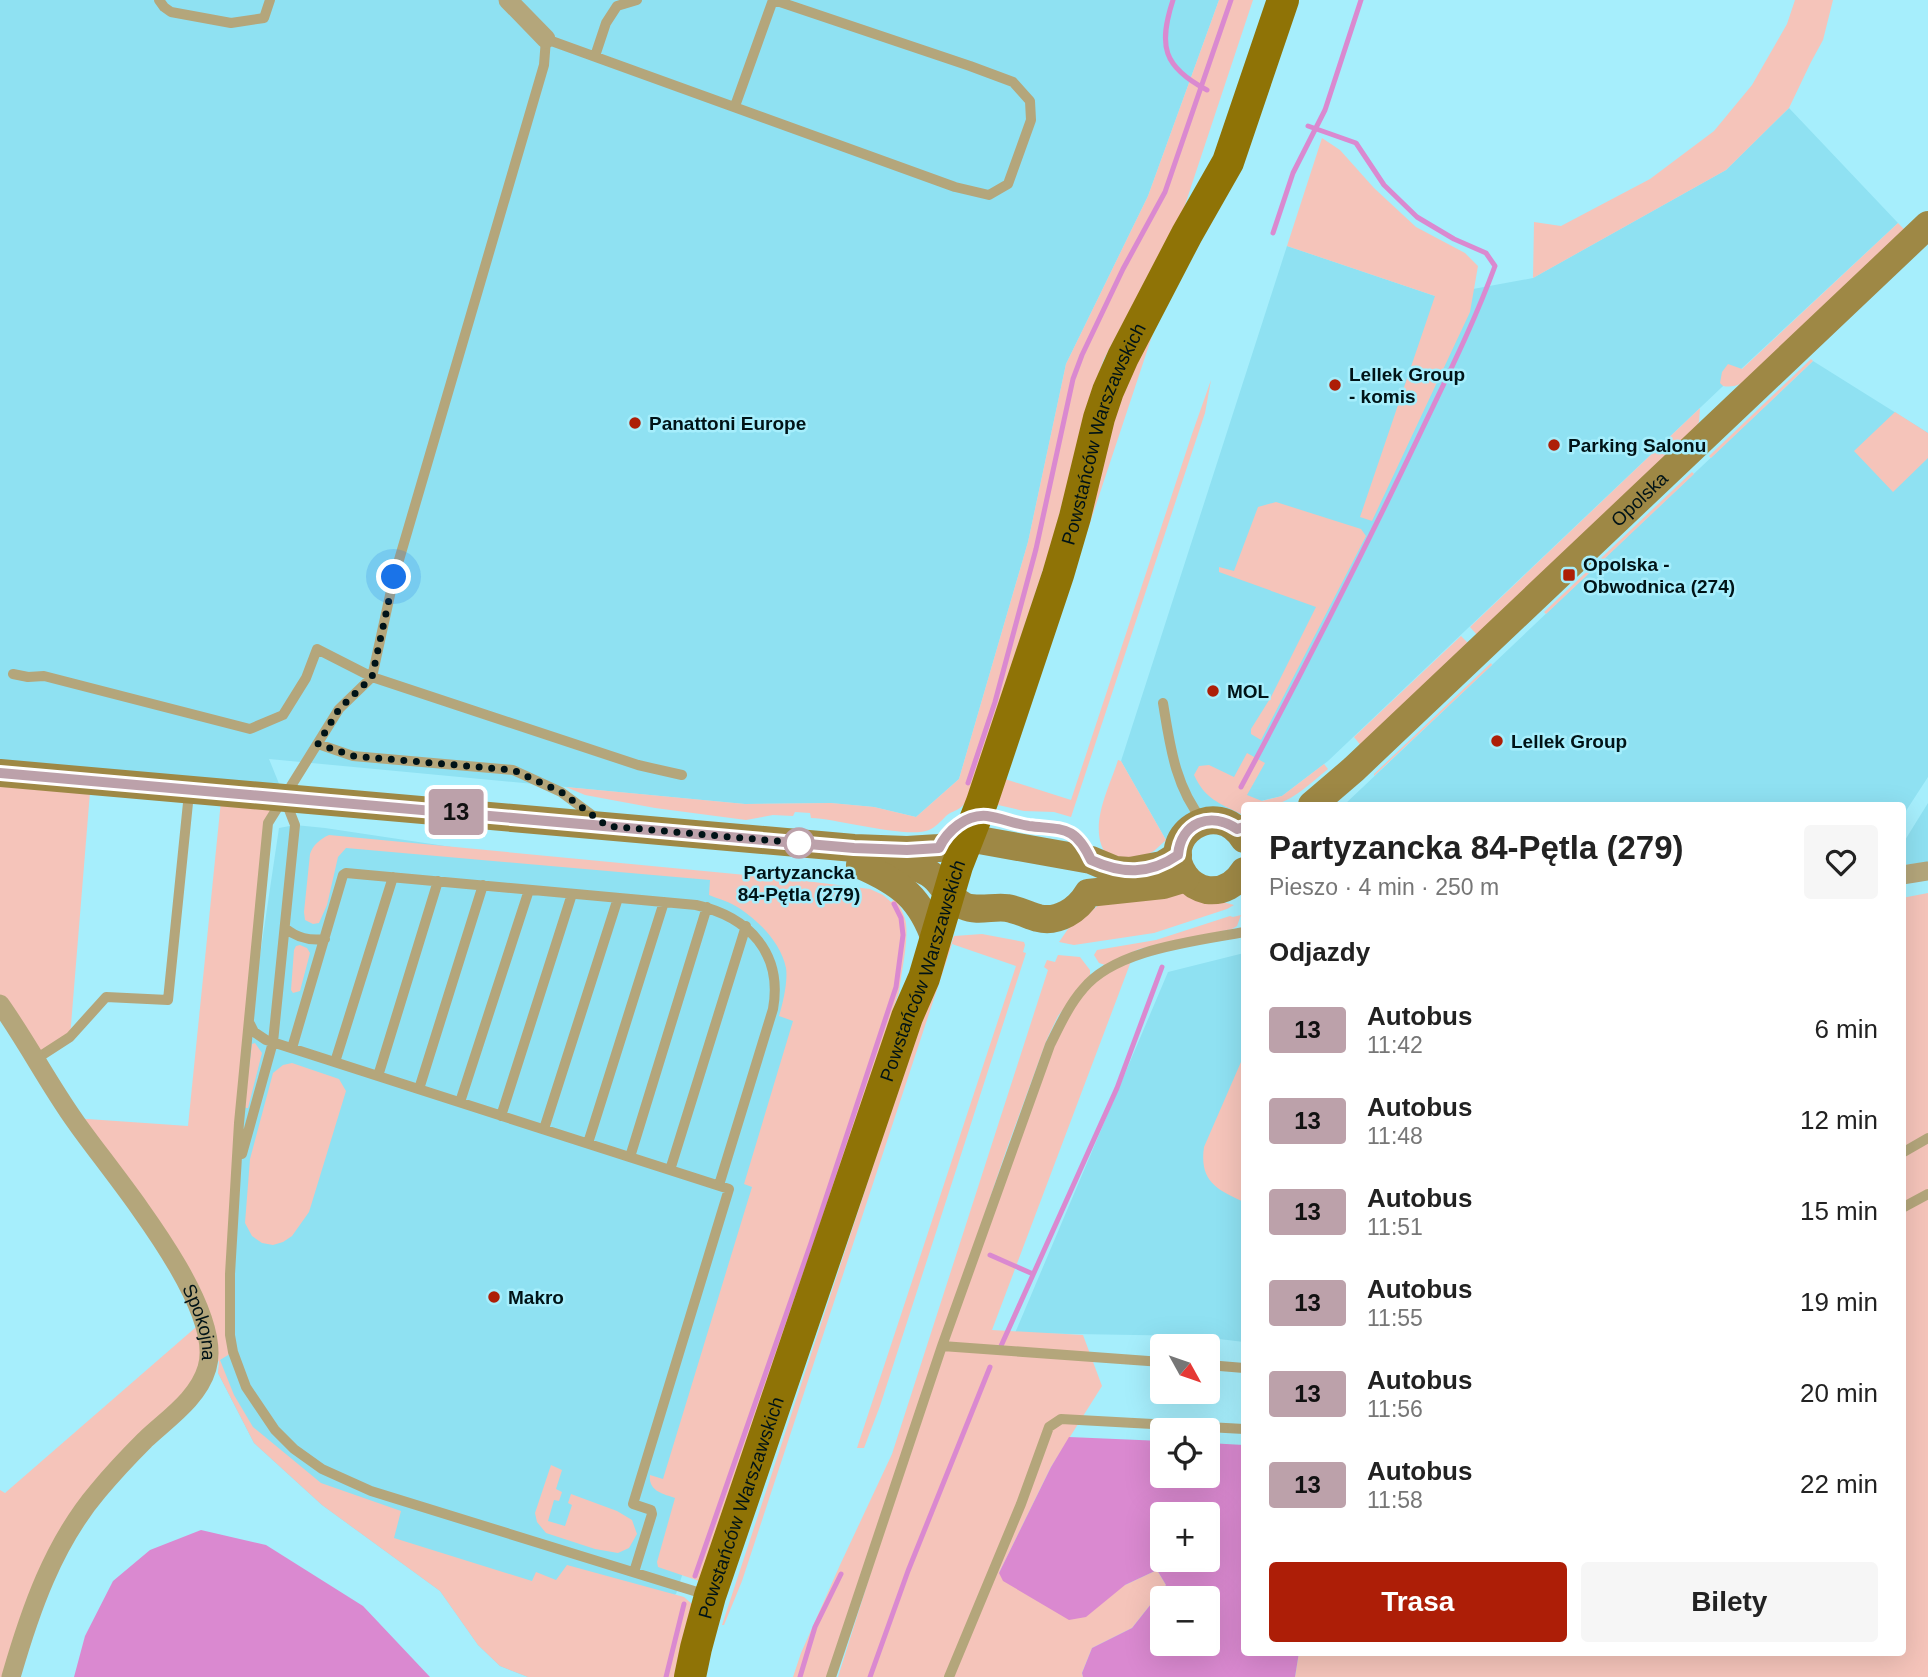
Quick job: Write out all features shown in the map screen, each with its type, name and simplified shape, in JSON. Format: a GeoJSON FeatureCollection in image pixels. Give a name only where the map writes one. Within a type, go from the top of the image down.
{"type":"FeatureCollection","features":[{"type":"Feature","properties":{"kind":"main road","name":"Powstańców Warszawskich"},"geometry":{"type":"LineString","coordinates":[[690,1677],[710,1596],[907,1017],[936,942],[942,887],[966,843],[982,802],[1058,575],[1108,391],[1187,234],[1228,162],[1283,0]]}},
{"type":"Feature","properties":{"kind":"street"},"geometry":{"type":"LineString","coordinates":[[508,0],[546,38]]}},
{"type":"Feature","properties":{"kind":"street","name":"Opolska"},"geometry":{"type":"LineString","coordinates":[[1313,802],[1354,769],[1928,225]]}},
{"type":"Feature","properties":{"kind":"street"},"geometry":{"type":"LineString","coordinates":[[0,773],[854,848],[907,850],[949,847],[979,840],[1091,860],[1115,870],[1130,872],[1162,865],[1182,867]]}},
{"type":"Feature","properties":{"kind":"street"},"geometry":{"type":"LineString","coordinates":[[1240,886],[1203,889],[1182,867],[1179,846],[1188,830],[1203,821],[1222,821],[1241,830]]}},
{"type":"Feature","properties":{"kind":"street"},"geometry":{"type":"LineString","coordinates":[[805,843],[873,871],[906,890],[913,897],[936,942]]}},
{"type":"Feature","properties":{"kind":"street"},"geometry":{"type":"LineString","coordinates":[[854,848],[877,858],[923,870],[966,907],[1006,908],[1042,919],[1066,915],[1084,900],[1088,893],[1163,885],[1182,867]]}},
{"type":"Feature","properties":{"kind":"street"},"geometry":{"type":"LineString","coordinates":[[1906,874],[1928,871]]}},
{"type":"Feature","properties":{"kind":"street","name":"Spokojna"},"geometry":{"type":"LineString","coordinates":[[0,1004],[73,1118],[161,1238],[179,1267],[195,1298],[209,1353],[207,1368],[189,1398],[146,1439],[79,1514],[64,1539],[36,1602],[11,1677]]}},
{"type":"Feature","properties":{"kind":"lane"},"geometry":{"type":"LineString","coordinates":[[159,0],[171,12],[231,23],[264,18],[270,0]]}},
{"type":"Feature","properties":{"kind":"lane"},"geometry":{"type":"LineString","coordinates":[[595,56],[606,23],[618,3],[637,0]]}},
{"type":"Feature","properties":{"kind":"lane"},"geometry":{"type":"LineString","coordinates":[[710,1596],[371,1491],[322,1469],[283,1439],[246,1387],[233,1352],[229,1298],[239,1123],[268,822],[339,709],[372,677],[394,577],[544,65],[546,38],[954,187],[989,195],[1008,184],[1031,120],[1030,101],[1013,82],[970,65],[774,0],[735,106]]}},
{"type":"Feature","properties":{"kind":"lane"},"geometry":{"type":"LineString","coordinates":[[13,674],[44,676],[250,729],[283,715],[306,678],[317,649],[372,677],[638,765],[682,775]]}},
{"type":"Feature","properties":{"kind":"lane"},"geometry":{"type":"LineString","coordinates":[[1163,703],[1175,769],[1186,797],[1203,821]]}},
{"type":"Feature","properties":{"kind":"lane"},"geometry":{"type":"LineString","coordinates":[[318,744],[353,756],[513,770],[561,792],[607,826]]}},
{"type":"Feature","properties":{"kind":"lane"},"geometry":{"type":"LineString","coordinates":[[36,1059],[70,1037],[106,998],[168,1000],[189,789]]}},
{"type":"Feature","properties":{"kind":"lane"},"geometry":{"type":"LineString","coordinates":[[236,1182],[249,1124],[273,1042],[295,825],[284,796]]}},
{"type":"Feature","properties":{"kind":"lane"},"geometry":{"type":"LineString","coordinates":[[292,1048],[343,875],[346,873],[707,907],[726,914],[754,934],[772,966],[776,989],[773,1009],[719,1185]]}},
{"type":"Feature","properties":{"kind":"lane"},"geometry":{"type":"LineString","coordinates":[[335,1062],[393,877]]}},
{"type":"Feature","properties":{"kind":"lane"},"geometry":{"type":"LineString","coordinates":[[378,1076],[438,881]]}},
{"type":"Feature","properties":{"kind":"lane"},"geometry":{"type":"LineString","coordinates":[[419,1089],[483,885]]}},
{"type":"Feature","properties":{"kind":"lane"},"geometry":{"type":"LineString","coordinates":[[460,1102],[528,890]]}},
{"type":"Feature","properties":{"kind":"lane"},"geometry":{"type":"LineString","coordinates":[[501,1116],[572,894]]}},
{"type":"Feature","properties":{"kind":"lane"},"geometry":{"type":"LineString","coordinates":[[544,1129],[618,898]]}},
{"type":"Feature","properties":{"kind":"lane"},"geometry":{"type":"LineString","coordinates":[[587,1143],[664,902]]}},
{"type":"Feature","properties":{"kind":"lane"},"geometry":{"type":"LineString","coordinates":[[630,1157],[707,907]]}},
{"type":"Feature","properties":{"kind":"lane"},"geometry":{"type":"LineString","coordinates":[[670,1170],[746,926]]}},
{"type":"Feature","properties":{"kind":"lane"},"geometry":{"type":"LineString","coordinates":[[285,928],[298,937],[324,939]]}},
{"type":"Feature","properties":{"kind":"lane"},"geometry":{"type":"LineString","coordinates":[[831,1677],[943,1346],[1050,1045],[1066,1014],[1084,987],[1100,973],[1133,956],[1241,934]]}},
{"type":"Feature","properties":{"kind":"lane"},"geometry":{"type":"LineString","coordinates":[[250,1023],[260,1037],[273,1042],[729,1189],[633,1504],[651,1510],[652,1514],[634,1572]]}},
{"type":"Feature","properties":{"kind":"lane"},"geometry":{"type":"LineString","coordinates":[[1906,1151],[1928,1138]]}},
{"type":"Feature","properties":{"kind":"lane"},"geometry":{"type":"LineString","coordinates":[[1906,1206],[1928,1194]]}},
{"type":"Feature","properties":{"kind":"lane"},"geometry":{"type":"LineString","coordinates":[[943,1346],[1150,1361]]}},
{"type":"Feature","properties":{"kind":"lane"},"geometry":{"type":"LineString","coordinates":[[1220,1366],[1241,1368]]}},
{"type":"Feature","properties":{"kind":"lane"},"geometry":{"type":"LineString","coordinates":[[949,1677],[1021,1504],[1049,1427],[1061,1419],[1241,1429]]}},
{"type":"Feature","properties":{"kind":"shaded area"},"geometry":{"type":"Polygon","coordinates":[[[0,0],[1219,0],[1148,196],[1066,364],[1028,542],[959,779],[916,817],[874,807],[830,803],[745,804],[269,759],[284,796],[0,773],[0,0]]]}},
{"type":"Feature","properties":{"kind":"shaded area"},"geometry":{"type":"Polygon","coordinates":[[[1219,0],[1253,0],[1184,208],[1104,359],[1094,386],[1050,549],[963,806],[929,830],[906,832],[811,818],[810,813],[795,812],[793,816],[773,815],[746,820],[655,808],[585,795],[566,787],[745,804],[831,803],[874,807],[916,817],[959,779],[1028,542],[1066,364],[1148,196],[1219,0]]]}},
{"type":"Feature","properties":{"kind":"shaded area"},"geometry":{"type":"Polygon","coordinates":[[[1795,0],[1833,0],[1823,40],[1789,108],[1726,170],[1533,278],[1534,222],[1561,226],[1650,179],[1714,131],[1752,85],[1787,24],[1795,0]]]}},
{"type":"Feature","properties":{"kind":"shaded area"},"geometry":{"type":"Polygon","coordinates":[[[1789,108],[1898,223],[1328,761],[1282,796],[1257,802],[1241,802],[1241,814],[1214,810],[1197,813],[1166,840],[1121,761],[1287,246],[1435,296],[1533,278],[1726,170],[1789,108]]]}},
{"type":"Feature","properties":{"kind":"shaded area"},"geometry":{"type":"Polygon","coordinates":[[[1322,138],[1340,150],[1374,188],[1416,227],[1465,253],[1478,266],[1470,312],[1372,521],[1360,517],[1435,296],[1287,246],[1322,138]]]}},
{"type":"Feature","properties":{"kind":"shaded area"},"geometry":{"type":"Polygon","coordinates":[[[1898,223],[1908,233],[1750,379],[1731,386],[1723,386],[1720,383],[1722,372],[1728,364],[1742,369],[1898,223]]]}},
{"type":"Feature","properties":{"kind":"shaded area"},"geometry":{"type":"Polygon","coordinates":[[[1159,315],[1005,779],[1071,800],[1211,380],[1205,413],[1071,817],[1054,812],[1024,811],[998,805],[996,802],[1122,389],[1159,315]]]}},
{"type":"Feature","properties":{"kind":"shaded area"},"geometry":{"type":"Polygon","coordinates":[[[1811,359],[1813,361],[1711,458],[1709,456],[1811,359]]]}},
{"type":"Feature","properties":{"kind":"shaded area"},"geometry":{"type":"Polygon","coordinates":[[[1813,361],[1928,433],[1928,777],[1906,811],[1906,802],[1347,802],[1813,361]]]}},
{"type":"Feature","properties":{"kind":"shaded area"},"geometry":{"type":"Polygon","coordinates":[[[1700,408],[1699,422],[1691,435],[1478,636],[1470,627],[1700,408]]]}},
{"type":"Feature","properties":{"kind":"shaded area"},"geometry":{"type":"Polygon","coordinates":[[[1895,412],[1928,433],[1928,458],[1893,492],[1854,451],[1895,412]]]}},
{"type":"Feature","properties":{"kind":"shaded area"},"geometry":{"type":"Polygon","coordinates":[[[1692,472],[1694,474],[1546,614],[1544,612],[1692,472]]]}},
{"type":"Feature","properties":{"kind":"shaded area"},"geometry":{"type":"Polygon","coordinates":[[[1276,502],[1361,529],[1366,536],[1261,740],[1251,734],[1251,729],[1271,697],[1316,607],[1219,572],[1219,567],[1234,571],[1258,507],[1276,502]]]}},
{"type":"Feature","properties":{"kind":"shaded area"},"geometry":{"type":"Polygon","coordinates":[[[1461,636],[1470,645],[1362,747],[1354,737],[1461,636]]]}},
{"type":"Feature","properties":{"kind":"shaded area"},"geometry":{"type":"Polygon","coordinates":[[[1491,663],[1492,665],[1374,776],[1374,774],[1491,663]]]}},
{"type":"Feature","properties":{"kind":"shaded area"},"geometry":{"type":"Polygon","coordinates":[[[1247,753],[1265,763],[1247,795],[1262,801],[1282,796],[1324,764],[1328,769],[1304,789],[1282,802],[1241,802],[1241,814],[1208,795],[1194,775],[1199,766],[1209,765],[1234,777],[1247,753]]]}},
{"type":"Feature","properties":{"kind":"shaded area"},"geometry":{"type":"Polygon","coordinates":[[[1118,760],[1166,840],[1144,856],[1120,859],[1104,851],[1100,840],[1102,805],[1118,760]]]}},
{"type":"Feature","properties":{"kind":"shaded area"},"geometry":{"type":"Polygon","coordinates":[[[0,773],[91,780],[70,1037],[36,1059],[0,1004],[0,773]]]}},
{"type":"Feature","properties":{"kind":"shaded area"},"geometry":{"type":"Polygon","coordinates":[[[222,791],[284,796],[268,823],[236,1182],[233,1352],[220,1360],[234,1395],[253,1427],[321,1483],[401,1511],[394,1538],[532,1581],[536,1572],[556,1580],[567,1565],[684,1597],[692,1604],[679,1677],[528,1677],[500,1666],[478,1645],[440,1591],[322,1505],[254,1443],[218,1373],[219,1361],[207,1368],[79,1514],[11,1677],[0,1677],[0,1490],[5,1493],[203,1321],[73,1118],[188,1126],[222,791]]]}},
{"type":"Feature","properties":{"kind":"shaded area"},"geometry":{"type":"Polygon","coordinates":[[[1928,803],[1928,862],[1906,865],[1906,839],[1928,803]]]}},
{"type":"Feature","properties":{"kind":"shaded area"},"geometry":{"type":"Polygon","coordinates":[[[295,825],[545,861],[764,883],[849,1065],[676,1594],[528,1677],[500,1666],[478,1645],[440,1591],[322,1505],[254,1443],[218,1373],[230,1335],[250,1023],[279,828],[295,825]]]}},
{"type":"Feature","properties":{"kind":"shaded area"},"geometry":{"type":"Polygon","coordinates":[[[329,835],[870,889],[891,902],[895,899],[901,908],[906,935],[899,992],[702,1582],[658,1567],[657,1562],[675,1498],[654,1488],[650,1475],[663,1479],[752,1187],[744,1184],[793,1021],[779,1016],[785,992],[786,968],[779,950],[768,934],[747,913],[709,895],[710,880],[346,848],[338,857],[327,905],[319,923],[313,924],[305,920],[304,912],[310,854],[317,843],[329,835]]]}},
{"type":"Feature","properties":{"kind":"shaded area"},"geometry":{"type":"Polygon","coordinates":[[[1178,890],[1234,905],[1154,933],[1074,945],[1059,942],[1068,929],[1099,905],[1178,890]]]}},
{"type":"Feature","properties":{"kind":"shaded area"},"geometry":{"type":"Polygon","coordinates":[[[1928,893],[1928,1677],[1295,1677],[1298,1656],[1906,1656],[1906,897],[1928,893]]]}},
{"type":"Feature","properties":{"kind":"shaded area"},"geometry":{"type":"Polygon","coordinates":[[[1241,915],[1237,926],[1232,929],[1139,949],[1105,965],[1099,963],[1094,955],[1097,950],[1156,940],[1230,916],[1241,915]]]}},
{"type":"Feature","properties":{"kind":"shaded area"},"geometry":{"type":"Polygon","coordinates":[[[982,934],[1024,942],[1023,952],[1026,953],[880,1406],[864,1448],[857,1448],[1016,966],[952,944],[742,1581],[722,1625],[946,944],[951,945],[954,936],[982,934]]]}},
{"type":"Feature","properties":{"kind":"shaded area"},"geometry":{"type":"Polygon","coordinates":[[[300,945],[310,953],[300,991],[293,993],[294,950],[300,945]]]}},
{"type":"Feature","properties":{"kind":"shaded area"},"geometry":{"type":"Polygon","coordinates":[[[1241,954],[1241,1342],[1220,1339],[1220,1334],[1015,1333],[1168,972],[1241,954]]]}},
{"type":"Feature","properties":{"kind":"shaded area"},"geometry":{"type":"Polygon","coordinates":[[[1058,955],[1080,957],[1090,970],[1090,975],[1058,1016],[1047,1039],[1007,1148],[827,1677],[793,1677],[840,1565],[892,1454],[1048,970],[1044,967],[1047,960],[1055,962],[1058,955]]]}},
{"type":"Feature","properties":{"kind":"shaded area"},"geometry":{"type":"Polygon","coordinates":[[[1133,956],[992,1330],[1083,1335],[1102,1386],[1051,1467],[999,1573],[1125,1585],[1158,1572],[1166,1585],[1150,1586],[1150,1605],[1132,1628],[1092,1648],[1082,1673],[1083,1677],[838,1677],[942,1346],[1050,1045],[1084,987],[1133,956]]]}},
{"type":"Feature","properties":{"kind":"shaded area"},"geometry":{"type":"Polygon","coordinates":[[[255,1043],[262,1053],[246,1108],[244,1106],[252,1044],[255,1043]]]}},
{"type":"Feature","properties":{"kind":"shaded area"},"geometry":{"type":"Polygon","coordinates":[[[1241,1062],[1241,1200],[1218,1188],[1207,1176],[1203,1159],[1204,1147],[1241,1062]]]}},
{"type":"Feature","properties":{"kind":"shaded area"},"geometry":{"type":"Polygon","coordinates":[[[292,1063],[339,1079],[346,1091],[309,1212],[292,1236],[273,1245],[262,1243],[252,1236],[245,1223],[250,1159],[273,1073],[283,1065],[292,1063]]]}},
{"type":"Feature","properties":{"kind":"shaded area"},"geometry":{"type":"Polygon","coordinates":[[[1069,1437],[1150,1440],[1150,1488],[1220,1488],[1220,1444],[1241,1445],[1241,1656],[1298,1656],[1295,1677],[1083,1677],[1082,1673],[1092,1648],[1132,1628],[1150,1605],[1150,1656],[1220,1656],[1220,1586],[1165,1586],[1158,1572],[1220,1572],[1220,1502],[1150,1502],[1150,1572],[1153,1572],[1125,1585],[1086,1617],[1069,1620],[1003,1581],[999,1573],[1051,1467],[1069,1437]]]}},
{"type":"Feature","properties":{"kind":"shaded area"},"geometry":{"type":"Polygon","coordinates":[[[551,1465],[562,1470],[556,1489],[562,1492],[559,1501],[554,1500],[548,1521],[565,1526],[572,1505],[568,1503],[571,1494],[617,1511],[632,1520],[637,1534],[629,1548],[618,1553],[595,1549],[546,1533],[537,1522],[535,1513],[551,1465]]]}},
{"type":"Feature","properties":{"kind":"shaded area"},"geometry":{"type":"Polygon","coordinates":[[[201,1530],[266,1545],[363,1606],[430,1677],[74,1677],[85,1636],[113,1581],[150,1550],[201,1530]]]}},
{"type":"Feature","properties":{"kind":"waterway"},"geometry":{"type":"LineString","coordinates":[[1173,0],[1166,30],[1168,54],[1181,73],[1207,90]]}},
{"type":"Feature","properties":{"kind":"waterway"},"geometry":{"type":"LineString","coordinates":[[968,783],[995,702],[1036,549],[1073,379],[1123,269],[1165,192],[1231,0]]}},
{"type":"Feature","properties":{"kind":"waterway"},"geometry":{"type":"LineString","coordinates":[[1273,233],[1293,173],[1325,110],[1361,0]]}},
{"type":"Feature","properties":{"kind":"waterway"},"geometry":{"type":"LineString","coordinates":[[1241,787],[1396,484],[1468,332],[1495,266],[1486,253],[1454,239],[1417,217],[1384,185],[1356,143],[1308,126]]}},
{"type":"Feature","properties":{"kind":"waterway"},"geometry":{"type":"LineString","coordinates":[[695,1576],[811,1243],[896,987],[903,935],[901,918],[894,904]]}},
{"type":"Feature","properties":{"kind":"waterway"},"geometry":{"type":"LineString","coordinates":[[1001,1346],[1117,1088],[1162,967]]}},
{"type":"Feature","properties":{"kind":"waterway"},"geometry":{"type":"LineString","coordinates":[[990,1255],[1033,1274]]}},
{"type":"Feature","properties":{"kind":"waterway"},"geometry":{"type":"LineString","coordinates":[[870,1677],[908,1571],[990,1367]]}},
{"type":"Feature","properties":{"kind":"waterway"},"geometry":{"type":"LineString","coordinates":[[800,1677],[815,1627],[841,1574]]}},
{"type":"Feature","properties":{"kind":"waterway"},"geometry":{"type":"LineString","coordinates":[[666,1677],[684,1604]]}},
{"type":"Feature","properties":{"kind":"bus line","name":"13"},"geometry":{"type":"LineString","coordinates":[[0,773],[854,848],[939,848],[962,822],[972,817],[989,816],[1030,826],[1065,830],[1082,843],[1091,860],[1115,870],[1130,872],[1168,862],[1178,855],[1182,838],[1188,830],[1203,821],[1222,821],[1237,829],[1241,828]]}},
{"type":"Feature","properties":{"kind":"place","name":"Lellek Group - komis"},"geometry":{"type":"Point","coordinates":[1335,385]}},
{"type":"Feature","properties":{"kind":"place","name":"Panattoni Europe"},"geometry":{"type":"Point","coordinates":[635,423]}},
{"type":"Feature","properties":{"kind":"place","name":"Parking Salonu"},"geometry":{"type":"Point","coordinates":[1554,445]}},
{"type":"Feature","properties":{"kind":"place","name":"Opolska - Obwodnica (274)"},"geometry":{"type":"Point","coordinates":[1569,575]}},
{"type":"Feature","properties":{"kind":"place","name":"MOL"},"geometry":{"type":"Point","coordinates":[1213,691]}},
{"type":"Feature","properties":{"kind":"place","name":"Lellek Group"},"geometry":{"type":"Point","coordinates":[1497,741]}},
{"type":"Feature","properties":{"kind":"place","name":"Partyzancka 84-Pętla (279)"},"geometry":{"type":"Point","coordinates":[799,843]}},
{"type":"Feature","properties":{"kind":"place","name":"Makro"},"geometry":{"type":"Point","coordinates":[494,1297]}},
{"type":"Feature","properties":{"kind":"route"},"geometry":{"type":"LineString","coordinates":[[394,577],[372,677],[339,709],[318,744],[353,756],[513,770],[561,792],[607,826],[799,843]]}}]}
